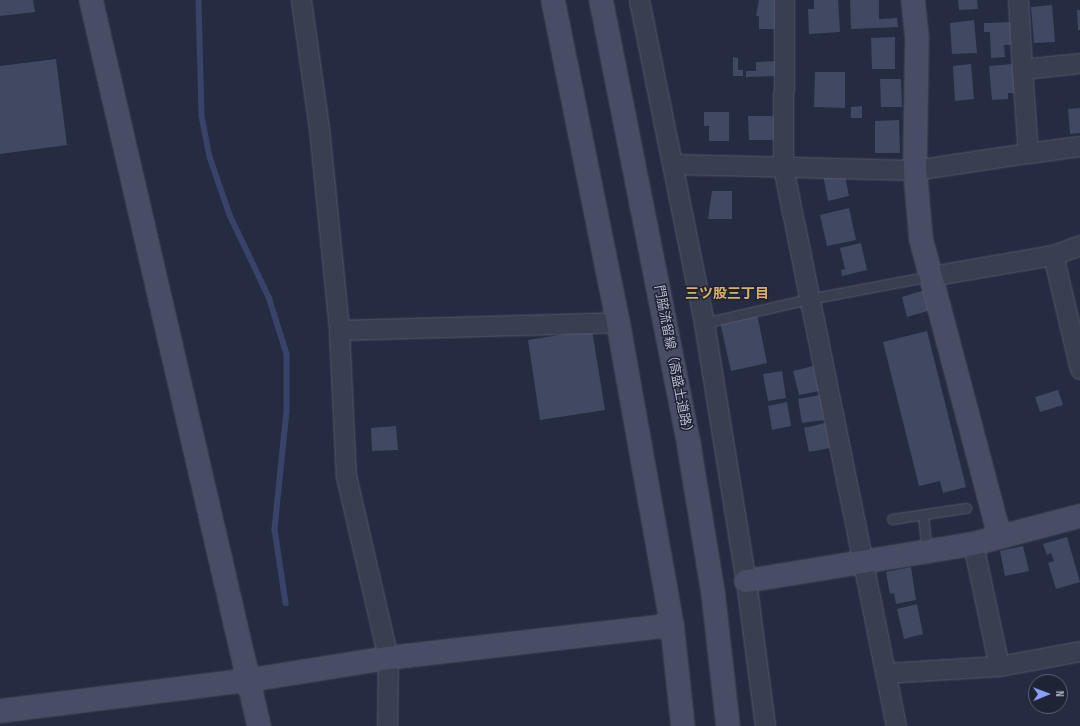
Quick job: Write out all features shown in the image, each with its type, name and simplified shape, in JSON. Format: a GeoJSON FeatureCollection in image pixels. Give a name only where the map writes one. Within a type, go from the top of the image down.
{"type":"FeatureCollection","features":[{"type":"Feature","properties":{"kind":"street"},"geometry":{"type":"LineString","coordinates":[[91,0],[250,680],[259,726]]}},
{"type":"Feature","properties":{"kind":"street"},"geometry":{"type":"LineString","coordinates":[[301,0],[319,128],[339,330],[346,476],[388,658],[387,726]]}},
{"type":"Feature","properties":{"kind":"street"},"geometry":{"type":"LineString","coordinates":[[553,0],[618,322],[672,625],[683,726]]}},
{"type":"Feature","properties":{"kind":"street","name":"門脇流留線（高盛土道路）"},"geometry":{"type":"LineString","coordinates":[[601,0],[689,446],[712,592],[728,726]]}},
{"type":"Feature","properties":{"kind":"street"},"geometry":{"type":"LineString","coordinates":[[639,0],[704,323],[746,581],[765,726]]}},
{"type":"Feature","properties":{"kind":"street"},"geometry":{"type":"LineString","coordinates":[[784,0],[783,167],[862,564],[896,726]]}},
{"type":"Feature","properties":{"kind":"street"},"geometry":{"type":"LineString","coordinates":[[913,0],[917,37],[915,170],[921,239],[1000,537]]}},
{"type":"Feature","properties":{"kind":"street"},"geometry":{"type":"LineString","coordinates":[[1018,0],[1028,153]]}},
{"type":"Feature","properties":{"kind":"street"},"geometry":{"type":"LineString","coordinates":[[1022,69],[1080,63]]}},
{"type":"Feature","properties":{"kind":"street"},"geometry":{"type":"LineString","coordinates":[[673,164],[915,170],[1080,146]]}},
{"type":"Feature","properties":{"kind":"street"},"geometry":{"type":"LineString","coordinates":[[930,276],[1053,255],[1080,245]]}},
{"type":"Feature","properties":{"kind":"street"},"geometry":{"type":"LineString","coordinates":[[1053,255],[1080,369]]}},
{"type":"Feature","properties":{"kind":"street"},"geometry":{"type":"LineString","coordinates":[[339,330],[618,322]]}},
{"type":"Feature","properties":{"kind":"street"},"geometry":{"type":"LineString","coordinates":[[746,581],[862,564],[973,544],[1080,516]]}},
{"type":"Feature","properties":{"kind":"street"},"geometry":{"type":"LineString","coordinates":[[973,544],[999,666]]}},
{"type":"Feature","properties":{"kind":"street"},"geometry":{"type":"LineString","coordinates":[[0,712],[250,680],[388,658],[672,625]]}},
{"type":"Feature","properties":{"kind":"street"},"geometry":{"type":"LineString","coordinates":[[885,673],[999,666],[1080,651]]}},
{"type":"Feature","properties":{"kind":"lane"},"geometry":{"type":"LineString","coordinates":[[704,323],[809,299],[930,276]]}},
{"type":"Feature","properties":{"kind":"lane"},"geometry":{"type":"LineString","coordinates":[[892,520],[966,508]]}},
{"type":"Feature","properties":{"kind":"lane"},"geometry":{"type":"LineString","coordinates":[[923,515],[928,551]]}},
{"type":"Feature","properties":{"kind":"building"},"geometry":{"type":"Polygon","coordinates":[[[0,0],[33,0],[35,12],[0,16],[0,0]]]}},
{"type":"Feature","properties":{"kind":"building"},"geometry":{"type":"Polygon","coordinates":[[[759,0],[779,0],[779,29],[759,29],[759,16],[756,16],[759,0]]]}},
{"type":"Feature","properties":{"kind":"building"},"geometry":{"type":"Polygon","coordinates":[[[814,0],[838,0],[840,32],[809,34],[808,9],[814,9],[814,0]]]}},
{"type":"Feature","properties":{"kind":"building"},"geometry":{"type":"Polygon","coordinates":[[[850,0],[879,0],[879,19],[897,18],[898,27],[851,29],[850,0]]]}},
{"type":"Feature","properties":{"kind":"building"},"geometry":{"type":"Polygon","coordinates":[[[958,0],[977,0],[978,9],[959,10],[958,0]]]}},
{"type":"Feature","properties":{"kind":"building"},"geometry":{"type":"Polygon","coordinates":[[[1052,5],[1055,42],[1034,43],[1031,7],[1052,5]]]}},
{"type":"Feature","properties":{"kind":"building"},"geometry":{"type":"Polygon","coordinates":[[[1077,10],[1080,10],[1080,30],[1078,30],[1077,10]]]}},
{"type":"Feature","properties":{"kind":"building"},"geometry":{"type":"Polygon","coordinates":[[[974,20],[977,53],[952,54],[950,23],[974,20]]]}},
{"type":"Feature","properties":{"kind":"building"},"geometry":{"type":"Polygon","coordinates":[[[1011,22],[1012,45],[1004,45],[1005,57],[991,58],[990,32],[984,32],[984,23],[1011,22]]]}},
{"type":"Feature","properties":{"kind":"building"},"geometry":{"type":"Polygon","coordinates":[[[895,37],[895,69],[872,69],[871,38],[895,37]]]}},
{"type":"Feature","properties":{"kind":"building"},"geometry":{"type":"Polygon","coordinates":[[[733,57],[738,58],[738,70],[743,70],[743,76],[733,76],[733,57]]]}},
{"type":"Feature","properties":{"kind":"building"},"geometry":{"type":"Polygon","coordinates":[[[56,59],[67,145],[0,154],[0,66],[56,59]]]}},
{"type":"Feature","properties":{"kind":"building"},"geometry":{"type":"Polygon","coordinates":[[[779,61],[779,76],[746,77],[746,71],[756,71],[756,62],[779,61]]]}},
{"type":"Feature","properties":{"kind":"building"},"geometry":{"type":"Polygon","coordinates":[[[971,64],[974,99],[955,101],[953,66],[971,64]]]}},
{"type":"Feature","properties":{"kind":"building"},"geometry":{"type":"Polygon","coordinates":[[[1012,64],[1015,93],[1008,93],[1008,99],[992,100],[989,66],[1012,64]]]}},
{"type":"Feature","properties":{"kind":"building"},"geometry":{"type":"Polygon","coordinates":[[[815,72],[845,72],[845,108],[814,107],[815,72]]]}},
{"type":"Feature","properties":{"kind":"building"},"geometry":{"type":"Polygon","coordinates":[[[880,79],[901,79],[902,107],[881,107],[880,79]]]}},
{"type":"Feature","properties":{"kind":"building"},"geometry":{"type":"Polygon","coordinates":[[[862,106],[862,118],[851,118],[851,107],[862,106]]]}},
{"type":"Feature","properties":{"kind":"building"},"geometry":{"type":"Polygon","coordinates":[[[1080,108],[1080,133],[1070,134],[1068,109],[1080,108]]]}},
{"type":"Feature","properties":{"kind":"building"},"geometry":{"type":"Polygon","coordinates":[[[704,112],[729,112],[729,141],[709,141],[709,126],[704,126],[704,112]]]}},
{"type":"Feature","properties":{"kind":"building"},"geometry":{"type":"Polygon","coordinates":[[[748,116],[774,116],[775,140],[749,140],[748,116]]]}},
{"type":"Feature","properties":{"kind":"building"},"geometry":{"type":"Polygon","coordinates":[[[899,120],[900,153],[875,153],[875,121],[899,120]]]}},
{"type":"Feature","properties":{"kind":"building"},"geometry":{"type":"Polygon","coordinates":[[[844,171],[849,196],[828,201],[823,175],[844,171]]]}},
{"type":"Feature","properties":{"kind":"building"},"geometry":{"type":"Polygon","coordinates":[[[712,191],[732,191],[732,219],[708,219],[712,191]]]}},
{"type":"Feature","properties":{"kind":"building"},"geometry":{"type":"Polygon","coordinates":[[[849,208],[856,240],[827,246],[820,215],[849,208]]]}},
{"type":"Feature","properties":{"kind":"building"},"geometry":{"type":"Polygon","coordinates":[[[861,243],[867,270],[842,276],[841,270],[845,269],[840,248],[861,243]]]}},
{"type":"Feature","properties":{"kind":"building"},"geometry":{"type":"Polygon","coordinates":[[[925,290],[931,310],[907,317],[902,297],[925,290]]]}},
{"type":"Feature","properties":{"kind":"building"},"geometry":{"type":"Polygon","coordinates":[[[757,314],[767,363],[731,371],[720,322],[757,314]]]}},
{"type":"Feature","properties":{"kind":"building"},"geometry":{"type":"Polygon","coordinates":[[[592,330],[605,410],[540,420],[528,340],[592,330]]]}},
{"type":"Feature","properties":{"kind":"building"},"geometry":{"type":"Polygon","coordinates":[[[927,331],[966,487],[943,493],[940,481],[919,486],[883,342],[927,331]]]}},
{"type":"Feature","properties":{"kind":"building"},"geometry":{"type":"Polygon","coordinates":[[[813,366],[819,391],[799,395],[793,371],[813,366]]]}},
{"type":"Feature","properties":{"kind":"building"},"geometry":{"type":"Polygon","coordinates":[[[782,371],[786,398],[768,401],[763,374],[782,371]]]}},
{"type":"Feature","properties":{"kind":"building"},"geometry":{"type":"Polygon","coordinates":[[[1058,390],[1063,405],[1040,412],[1035,397],[1058,390]]]}},
{"type":"Feature","properties":{"kind":"building"},"geometry":{"type":"Polygon","coordinates":[[[820,395],[824,420],[802,423],[798,399],[820,395]]]}},
{"type":"Feature","properties":{"kind":"building"},"geometry":{"type":"Polygon","coordinates":[[[787,402],[791,426],[772,430],[768,406],[787,402]]]}},
{"type":"Feature","properties":{"kind":"building"},"geometry":{"type":"Polygon","coordinates":[[[825,423],[830,448],[809,452],[804,428],[825,423]]]}},
{"type":"Feature","properties":{"kind":"building"},"geometry":{"type":"Polygon","coordinates":[[[396,426],[398,450],[372,451],[371,428],[396,426]]]}},
{"type":"Feature","properties":{"kind":"building"},"geometry":{"type":"Polygon","coordinates":[[[1067,537],[1080,582],[1056,589],[1048,563],[1054,561],[1051,553],[1047,555],[1043,544],[1067,537]]]}},
{"type":"Feature","properties":{"kind":"building"},"geometry":{"type":"Polygon","coordinates":[[[1023,546],[1029,571],[1005,576],[1000,551],[1023,546]]]}},
{"type":"Feature","properties":{"kind":"building"},"geometry":{"type":"Polygon","coordinates":[[[911,567],[916,600],[896,604],[894,593],[890,594],[886,572],[911,567]]]}},
{"type":"Feature","properties":{"kind":"building"},"geometry":{"type":"Polygon","coordinates":[[[917,604],[923,634],[904,639],[897,609],[917,604]]]}},
{"type":"Feature","properties":{"kind":"waterway"},"geometry":{"type":"LineString","coordinates":[[199,0],[202,116],[210,157],[230,215],[269,297],[287,354],[287,411],[275,530],[286,603]]}},
{"type":"Feature","properties":{"kind":"district","name":"三ツ股三丁目"},"geometry":{"type":"Point","coordinates":[727,294]}}]}
